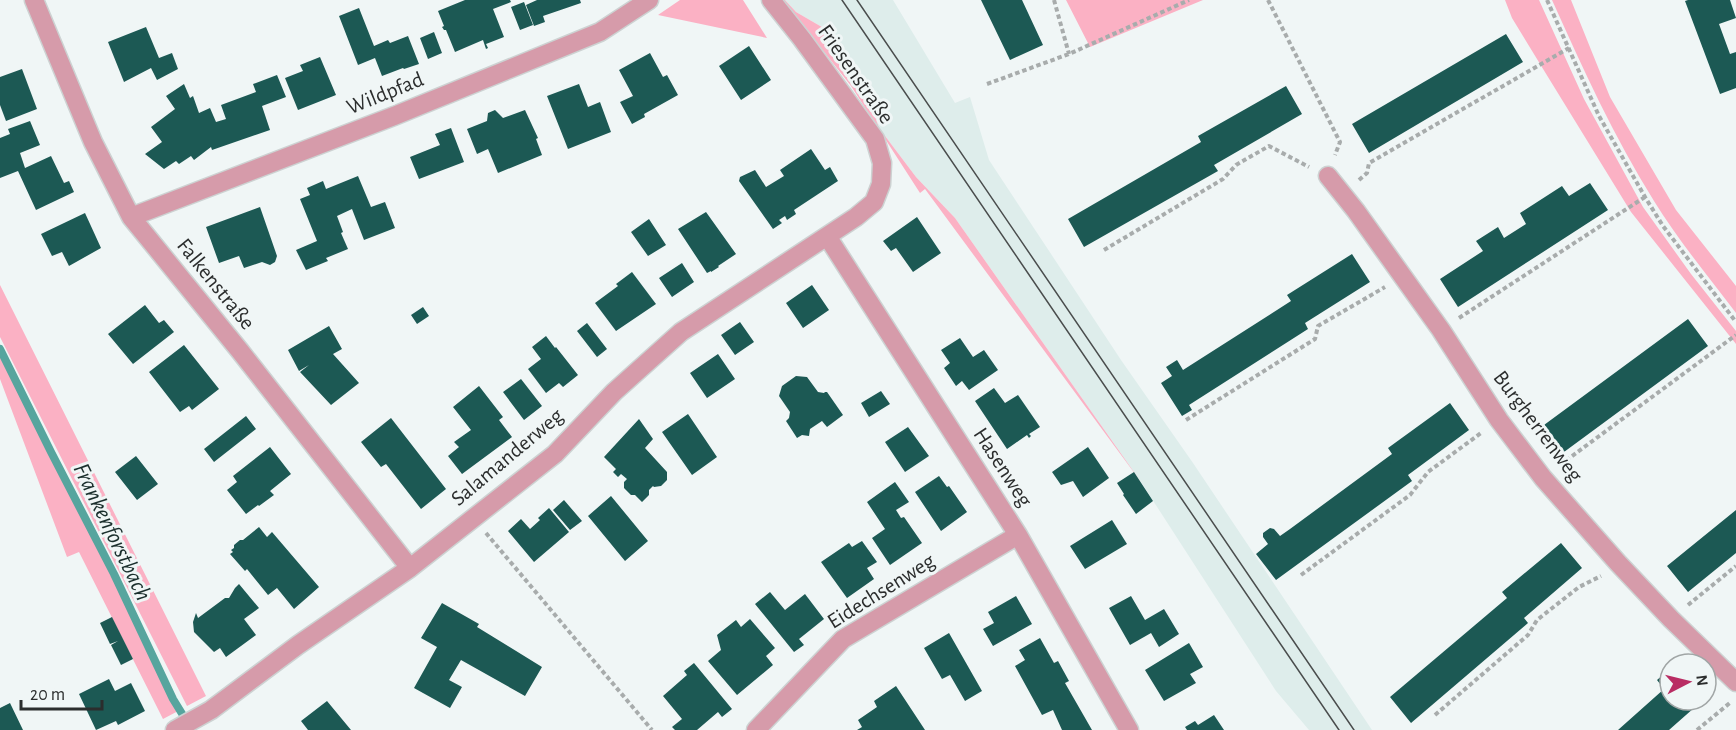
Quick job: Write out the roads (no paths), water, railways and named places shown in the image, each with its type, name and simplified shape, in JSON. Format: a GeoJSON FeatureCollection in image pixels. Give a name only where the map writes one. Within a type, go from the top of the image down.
{"type":"FeatureCollection","features":[{"type":"Feature","properties":{"kind":"street","name":"Falkenstraße"},"geometry":{"type":"LineString","coordinates":[[34,0],[93,142],[131,217],[240,351],[410,568]]}},
{"type":"Feature","properties":{"kind":"street","name":"Wildpfad"},"geometry":{"type":"LineString","coordinates":[[131,217],[394,116],[600,32],[649,0]]}},
{"type":"Feature","properties":{"kind":"street","name":"Friesenstraße"},"geometry":{"type":"LineString","coordinates":[[771,0],[875,140],[882,163],[881,184]]}},
{"type":"Feature","properties":{"kind":"street","name":"Burgherrenweg"},"geometry":{"type":"LineString","coordinates":[[1328,176],[1356,211],[1441,330],[1500,420],[1543,478],[1618,563],[1736,682]]}},
{"type":"Feature","properties":{"kind":"street","name":"Salamanderweg"},"geometry":{"type":"LineString","coordinates":[[176,730],[211,710],[298,645],[410,568],[555,454],[614,392],[681,332],[856,217],[873,202],[881,184]]}},
{"type":"Feature","properties":{"kind":"street","name":"Hasenweg"},"geometry":{"type":"LineString","coordinates":[[827,236],[1018,535],[1129,730]]}},
{"type":"Feature","properties":{"kind":"street","name":"Eidechsenweg"},"geometry":{"type":"LineString","coordinates":[[756,730],[843,639],[1018,535]]}},
{"type":"Feature","properties":{"kind":"waterway","name":"Frankenforstbach"},"geometry":{"type":"LineString","coordinates":[[0,349],[114,574],[173,699],[189,725]]}},
{"type":"Feature","properties":{"kind":"tram line"},"geometry":{"type":"LineString","coordinates":[[842,0],[1339,730]]}},
{"type":"Feature","properties":{"kind":"tram line"},"geometry":{"type":"LineString","coordinates":[[857,0],[1354,730]]}}]}
